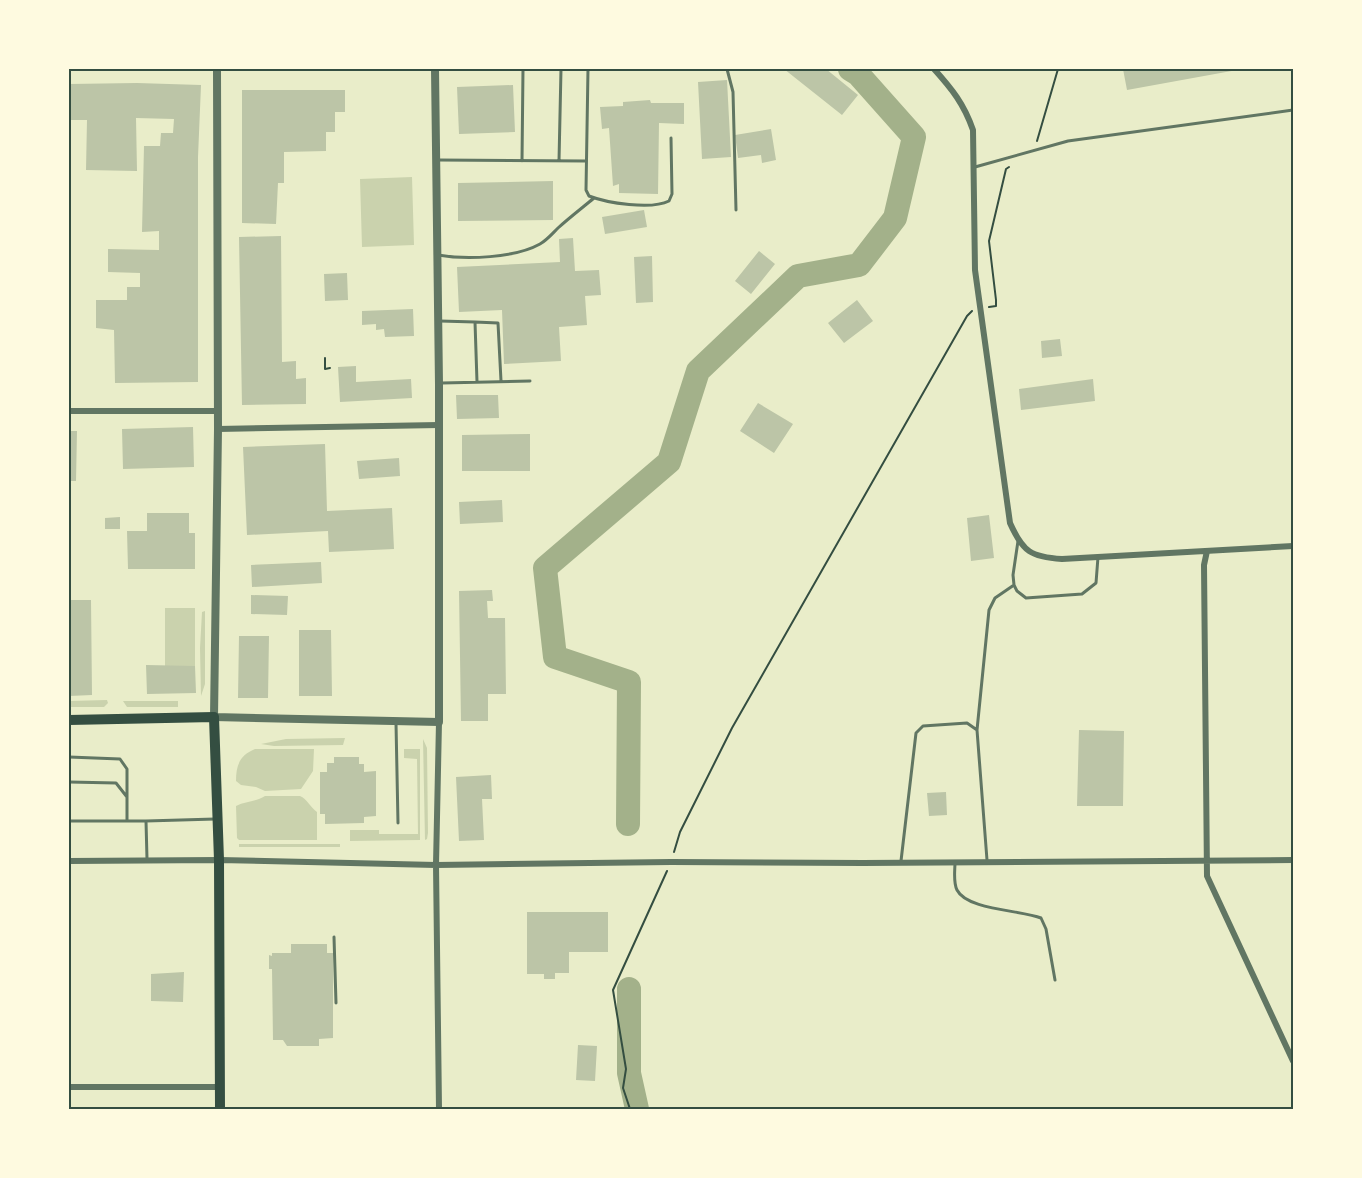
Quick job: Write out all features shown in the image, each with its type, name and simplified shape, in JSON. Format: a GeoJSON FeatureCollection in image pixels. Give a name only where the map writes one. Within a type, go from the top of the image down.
{"type":"FeatureCollection","features":[{"type":"Feature","properties":{"kind":"main road"},"geometry":{"type":"LineString","coordinates":[[69,720],[214,717],[219,860],[220,1109]]}},
{"type":"Feature","properties":{"kind":"street"},"geometry":{"type":"LineString","coordinates":[[217,69],[216,411],[218,429],[214,717],[439,722]]}},
{"type":"Feature","properties":{"kind":"street"},"geometry":{"type":"LineString","coordinates":[[435,69],[439,384],[439,722],[436,865],[439,1109]]}},
{"type":"Feature","properties":{"kind":"street"},"geometry":{"type":"LineString","coordinates":[[934,69],[955,93],[966,111],[973,130],[975,270],[1010,524],[1018,541],[1041,558],[1293,546]]}},
{"type":"Feature","properties":{"kind":"street"},"geometry":{"type":"LineString","coordinates":[[69,411],[216,411]]}},
{"type":"Feature","properties":{"kind":"street"},"geometry":{"type":"LineString","coordinates":[[218,429],[439,425]]}},
{"type":"Feature","properties":{"kind":"street"},"geometry":{"type":"LineString","coordinates":[[1206,551],[1204,565],[1207,876],[1293,1061]]}},
{"type":"Feature","properties":{"kind":"street"},"geometry":{"type":"LineString","coordinates":[[69,861],[219,860],[436,865],[1293,860]]}},
{"type":"Feature","properties":{"kind":"street"},"geometry":{"type":"LineString","coordinates":[[69,1087],[221,1087]]}},
{"type":"Feature","properties":{"kind":"lane"},"geometry":{"type":"LineString","coordinates":[[522,161],[523,69]]}},
{"type":"Feature","properties":{"kind":"lane"},"geometry":{"type":"LineString","coordinates":[[560,161],[561,69]]}},
{"type":"Feature","properties":{"kind":"lane"},"geometry":{"type":"LineString","coordinates":[[588,69],[586,190],[589,196],[624,204],[662,204],[669,201],[672,194],[671,138]]}},
{"type":"Feature","properties":{"kind":"lane"},"geometry":{"type":"LineString","coordinates":[[728,69],[733,92],[736,210]]}},
{"type":"Feature","properties":{"kind":"lane"},"geometry":{"type":"LineString","coordinates":[[975,167],[1068,141],[1293,110]]}},
{"type":"Feature","properties":{"kind":"lane"},"geometry":{"type":"LineString","coordinates":[[436,160],[586,161]]}},
{"type":"Feature","properties":{"kind":"lane"},"geometry":{"type":"LineString","coordinates":[[437,255],[453,258],[509,254],[538,245],[594,198]]}},
{"type":"Feature","properties":{"kind":"lane"},"geometry":{"type":"LineString","coordinates":[[438,321],[498,323],[501,381]]}},
{"type":"Feature","properties":{"kind":"lane"},"geometry":{"type":"LineString","coordinates":[[475,322],[477,382]]}},
{"type":"Feature","properties":{"kind":"lane"},"geometry":{"type":"LineString","coordinates":[[439,384],[530,381]]}},
{"type":"Feature","properties":{"kind":"lane"},"geometry":{"type":"LineString","coordinates":[[1018,541],[1012,575],[1017,591],[1026,598],[1082,594],[1096,584],[1098,557]]}},
{"type":"Feature","properties":{"kind":"lane"},"geometry":{"type":"LineString","coordinates":[[988,862],[977,730],[989,610],[995,598],[1014,585]]}},
{"type":"Feature","properties":{"kind":"lane"},"geometry":{"type":"LineString","coordinates":[[396,721],[398,823]]}},
{"type":"Feature","properties":{"kind":"lane"},"geometry":{"type":"LineString","coordinates":[[901,863],[915,733],[923,726],[967,723],[977,730]]}},
{"type":"Feature","properties":{"kind":"lane"},"geometry":{"type":"LineString","coordinates":[[69,757],[120,759],[127,768],[127,821]]}},
{"type":"Feature","properties":{"kind":"lane"},"geometry":{"type":"LineString","coordinates":[[69,782],[116,783],[127,797]]}},
{"type":"Feature","properties":{"kind":"lane"},"geometry":{"type":"LineString","coordinates":[[69,821],[217,819]]}},
{"type":"Feature","properties":{"kind":"lane"},"geometry":{"type":"LineString","coordinates":[[146,821],[147,861]]}},
{"type":"Feature","properties":{"kind":"lane"},"geometry":{"type":"LineString","coordinates":[[955,862],[956,887],[964,899],[996,909],[1027,913],[1041,918],[1046,929],[1055,980]]}},
{"type":"Feature","properties":{"kind":"lane"},"geometry":{"type":"LineString","coordinates":[[334,937],[336,1003]]}},
{"type":"Feature","properties":{"kind":"path"},"geometry":{"type":"LineString","coordinates":[[630,1109],[623,1088],[626,1068],[613,990],[671,862],[680,831],[732,728],[967,316],[972,310],[996,306],[989,241],[1006,169],[1031,152],[1038,139],[1058,69]]}},
{"type":"Feature","properties":{"kind":"path"},"geometry":{"type":"LineString","coordinates":[[325,358],[326,369],[330,368]]}},
{"type":"Feature","properties":{"kind":"green space"},"geometry":{"type":"Polygon","coordinates":[[[412,177],[414,245],[362,247],[360,179],[412,177]]]}},
{"type":"Feature","properties":{"kind":"green space"},"geometry":{"type":"Polygon","coordinates":[[[165,608],[195,608],[195,666],[165,666],[165,608]]]}},
{"type":"Feature","properties":{"kind":"green space"},"geometry":{"type":"Polygon","coordinates":[[[205,611],[205,684],[201,696],[200,648],[202,612],[205,611]]]}},
{"type":"Feature","properties":{"kind":"green space"},"geometry":{"type":"Polygon","coordinates":[[[107,700],[108,703],[104,707],[69,707],[69,701],[107,700]]]}},
{"type":"Feature","properties":{"kind":"green space"},"geometry":{"type":"Polygon","coordinates":[[[123,701],[178,701],[178,707],[127,707],[123,701]]]}},
{"type":"Feature","properties":{"kind":"green space"},"geometry":{"type":"Polygon","coordinates":[[[345,738],[343,745],[274,746],[261,744],[286,739],[345,738]]]}},
{"type":"Feature","properties":{"kind":"green space"},"geometry":{"type":"Polygon","coordinates":[[[423,739],[427,748],[428,833],[425,840],[423,739]]]}},
{"type":"Feature","properties":{"kind":"green space"},"geometry":{"type":"Polygon","coordinates":[[[255,749],[314,749],[313,771],[301,789],[265,791],[241,785],[236,781],[238,765],[246,754],[255,749]]]}},
{"type":"Feature","properties":{"kind":"green space"},"geometry":{"type":"Polygon","coordinates":[[[404,749],[420,749],[420,840],[350,841],[350,830],[379,830],[379,834],[418,834],[417,759],[404,758],[404,749]]]}},
{"type":"Feature","properties":{"kind":"green space"},"geometry":{"type":"Polygon","coordinates":[[[265,796],[300,796],[305,799],[317,812],[317,840],[239,840],[237,838],[236,806],[265,796]]]}},
{"type":"Feature","properties":{"kind":"green space"},"geometry":{"type":"Polygon","coordinates":[[[239,844],[340,844],[340,847],[239,847],[239,844]]]}},
{"type":"Feature","properties":{"kind":"building"},"geometry":{"type":"Polygon","coordinates":[[[784,69],[826,69],[858,95],[842,115],[784,69]]]}},
{"type":"Feature","properties":{"kind":"building"},"geometry":{"type":"Polygon","coordinates":[[[1123,69],[1237,69],[1237,70],[1127,90],[1123,69]]]}},
{"type":"Feature","properties":{"kind":"building"},"geometry":{"type":"Polygon","coordinates":[[[727,80],[731,157],[702,159],[698,82],[727,80]]]}},
{"type":"Feature","properties":{"kind":"building"},"geometry":{"type":"Polygon","coordinates":[[[69,84],[201,85],[198,157],[198,382],[115,383],[114,330],[96,328],[96,300],[127,300],[127,287],[140,287],[140,273],[108,272],[108,249],[159,250],[159,231],[142,232],[144,146],[160,146],[161,133],[173,133],[174,119],[136,118],[137,171],[86,170],[87,120],[69,120],[69,84]]]}},
{"type":"Feature","properties":{"kind":"building"},"geometry":{"type":"Polygon","coordinates":[[[513,85],[515,132],[459,134],[457,87],[513,85]]]}},
{"type":"Feature","properties":{"kind":"building"},"geometry":{"type":"Polygon","coordinates":[[[242,90],[345,90],[345,112],[335,112],[335,132],[326,132],[326,151],[284,152],[284,183],[278,183],[276,224],[242,223],[242,90]]]}},
{"type":"Feature","properties":{"kind":"building"},"geometry":{"type":"Polygon","coordinates":[[[650,100],[651,103],[684,103],[684,124],[659,123],[658,194],[619,193],[619,184],[613,186],[609,128],[602,129],[600,107],[623,106],[623,102],[650,100]]]}},
{"type":"Feature","properties":{"kind":"building"},"geometry":{"type":"Polygon","coordinates":[[[771,129],[776,160],[762,163],[761,155],[738,158],[735,135],[771,129]]]}},
{"type":"Feature","properties":{"kind":"building"},"geometry":{"type":"Polygon","coordinates":[[[553,181],[553,220],[458,221],[458,183],[553,181]]]}},
{"type":"Feature","properties":{"kind":"building"},"geometry":{"type":"Polygon","coordinates":[[[644,210],[647,227],[605,234],[602,217],[644,210]]]}},
{"type":"Feature","properties":{"kind":"building"},"geometry":{"type":"Polygon","coordinates":[[[281,236],[282,362],[296,361],[296,379],[306,378],[306,404],[242,405],[239,237],[281,236]]]}},
{"type":"Feature","properties":{"kind":"building"},"geometry":{"type":"Polygon","coordinates":[[[573,238],[575,271],[599,270],[601,295],[585,296],[587,325],[559,327],[561,361],[504,364],[502,310],[459,312],[457,267],[560,262],[559,239],[573,238]]]}},
{"type":"Feature","properties":{"kind":"building"},"geometry":{"type":"Polygon","coordinates":[[[759,251],[775,264],[751,294],[735,281],[759,251]]]}},
{"type":"Feature","properties":{"kind":"building"},"geometry":{"type":"Polygon","coordinates":[[[652,256],[653,302],[636,303],[634,257],[652,256]]]}},
{"type":"Feature","properties":{"kind":"building"},"geometry":{"type":"Polygon","coordinates":[[[347,273],[348,300],[325,301],[324,274],[347,273]]]}},
{"type":"Feature","properties":{"kind":"building"},"geometry":{"type":"Polygon","coordinates":[[[857,300],[873,321],[844,343],[828,323],[857,300]]]}},
{"type":"Feature","properties":{"kind":"building"},"geometry":{"type":"Polygon","coordinates":[[[413,309],[414,336],[385,337],[384,329],[376,330],[376,324],[362,325],[362,311],[413,309]]]}},
{"type":"Feature","properties":{"kind":"building"},"geometry":{"type":"Polygon","coordinates":[[[1060,339],[1062,356],[1042,358],[1041,341],[1060,339]]]}},
{"type":"Feature","properties":{"kind":"building"},"geometry":{"type":"Polygon","coordinates":[[[356,366],[356,382],[411,379],[412,398],[340,402],[338,367],[356,366]]]}},
{"type":"Feature","properties":{"kind":"building"},"geometry":{"type":"Polygon","coordinates":[[[1093,379],[1095,401],[1021,410],[1019,389],[1093,379]]]}},
{"type":"Feature","properties":{"kind":"building"},"geometry":{"type":"Polygon","coordinates":[[[456,395],[498,395],[499,418],[457,419],[456,395]]]}},
{"type":"Feature","properties":{"kind":"building"},"geometry":{"type":"Polygon","coordinates":[[[758,403],[793,424],[774,453],[740,431],[758,403]]]}},
{"type":"Feature","properties":{"kind":"building"},"geometry":{"type":"Polygon","coordinates":[[[193,427],[194,467],[123,469],[122,429],[193,427]]]}},
{"type":"Feature","properties":{"kind":"building"},"geometry":{"type":"Polygon","coordinates":[[[69,431],[77,431],[76,481],[69,481],[69,431]]]}},
{"type":"Feature","properties":{"kind":"building"},"geometry":{"type":"Polygon","coordinates":[[[530,434],[530,471],[462,471],[462,435],[530,434]]]}},
{"type":"Feature","properties":{"kind":"building"},"geometry":{"type":"Polygon","coordinates":[[[325,444],[327,511],[392,508],[394,549],[329,552],[328,531],[247,535],[243,447],[325,444]]]}},
{"type":"Feature","properties":{"kind":"building"},"geometry":{"type":"Polygon","coordinates":[[[399,458],[400,476],[359,479],[357,461],[399,458]]]}},
{"type":"Feature","properties":{"kind":"building"},"geometry":{"type":"Polygon","coordinates":[[[502,500],[503,522],[460,524],[459,502],[502,500]]]}},
{"type":"Feature","properties":{"kind":"building"},"geometry":{"type":"Polygon","coordinates":[[[147,513],[189,513],[189,533],[195,533],[195,569],[128,569],[127,531],[147,531],[147,513]]]}},
{"type":"Feature","properties":{"kind":"building"},"geometry":{"type":"Polygon","coordinates":[[[989,515],[994,558],[971,561],[967,518],[989,515]]]}},
{"type":"Feature","properties":{"kind":"building"},"geometry":{"type":"Polygon","coordinates":[[[120,517],[120,529],[105,529],[105,518],[120,517]]]}},
{"type":"Feature","properties":{"kind":"building"},"geometry":{"type":"Polygon","coordinates":[[[321,562],[322,583],[252,587],[251,565],[321,562]]]}},
{"type":"Feature","properties":{"kind":"building"},"geometry":{"type":"Polygon","coordinates":[[[492,590],[493,601],[487,601],[488,618],[505,618],[506,694],[488,694],[488,721],[461,721],[459,591],[492,590]]]}},
{"type":"Feature","properties":{"kind":"building"},"geometry":{"type":"Polygon","coordinates":[[[251,595],[288,596],[287,615],[251,614],[251,595]]]}},
{"type":"Feature","properties":{"kind":"building"},"geometry":{"type":"Polygon","coordinates":[[[69,600],[91,600],[92,695],[69,696],[69,600]]]}},
{"type":"Feature","properties":{"kind":"building"},"geometry":{"type":"Polygon","coordinates":[[[299,630],[331,630],[332,696],[299,696],[299,630]]]}},
{"type":"Feature","properties":{"kind":"building"},"geometry":{"type":"Polygon","coordinates":[[[239,636],[269,636],[268,698],[238,698],[239,636]]]}},
{"type":"Feature","properties":{"kind":"building"},"geometry":{"type":"Polygon","coordinates":[[[146,665],[195,666],[196,693],[147,694],[146,665]]]}},
{"type":"Feature","properties":{"kind":"building"},"geometry":{"type":"Polygon","coordinates":[[[1079,730],[1124,731],[1123,806],[1077,806],[1079,730]]]}},
{"type":"Feature","properties":{"kind":"building"},"geometry":{"type":"Polygon","coordinates":[[[334,757],[359,757],[359,764],[364,764],[364,772],[376,771],[376,816],[364,817],[364,823],[325,824],[325,814],[320,814],[320,772],[327,772],[327,763],[334,763],[334,757]]]}},
{"type":"Feature","properties":{"kind":"building"},"geometry":{"type":"Polygon","coordinates":[[[491,775],[492,799],[482,799],[484,840],[459,841],[456,777],[491,775]]]}},
{"type":"Feature","properties":{"kind":"building"},"geometry":{"type":"Polygon","coordinates":[[[946,792],[947,815],[929,816],[927,793],[946,792]]]}},
{"type":"Feature","properties":{"kind":"building"},"geometry":{"type":"Polygon","coordinates":[[[527,912],[608,912],[608,952],[569,952],[569,973],[555,973],[555,979],[544,979],[544,974],[527,974],[527,912]]]}},
{"type":"Feature","properties":{"kind":"building"},"geometry":{"type":"Polygon","coordinates":[[[291,944],[327,944],[327,953],[333,953],[333,1038],[319,1039],[319,1046],[287,1046],[283,1040],[273,1040],[272,969],[269,969],[269,955],[291,953],[291,944]]]}},
{"type":"Feature","properties":{"kind":"building"},"geometry":{"type":"Polygon","coordinates":[[[184,972],[183,1002],[151,1001],[151,974],[184,972]]]}},
{"type":"Feature","properties":{"kind":"building"},"geometry":{"type":"Polygon","coordinates":[[[578,1045],[597,1046],[595,1081],[576,1080],[578,1045]]]}},
{"type":"Feature","properties":{"kind":"waterway"},"geometry":{"type":"LineString","coordinates":[[628,824],[629,682],[555,657],[545,568],[669,462],[698,371],[798,276],[859,265],[895,218],[914,137],[858,74],[850,69]]}},
{"type":"Feature","properties":{"kind":"waterway"},"geometry":{"type":"LineString","coordinates":[[629,989],[629,1073],[637,1109]]}}]}
